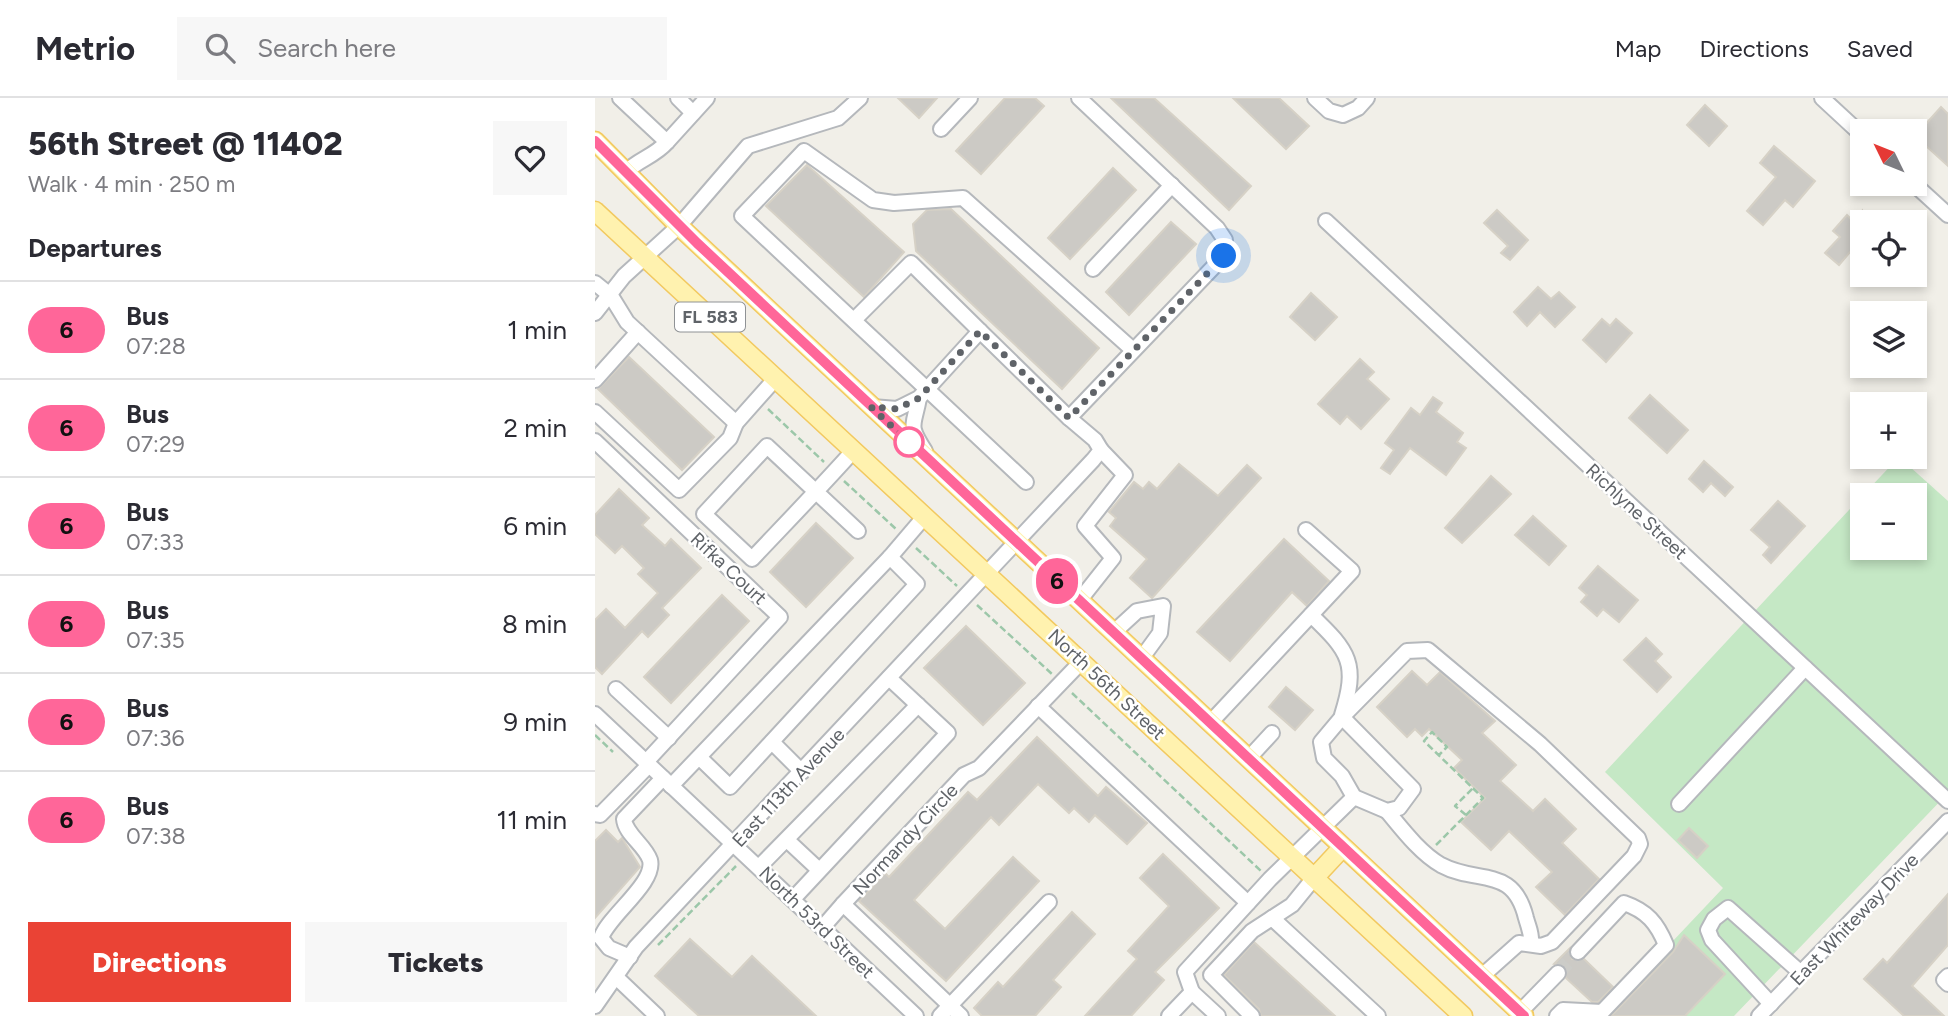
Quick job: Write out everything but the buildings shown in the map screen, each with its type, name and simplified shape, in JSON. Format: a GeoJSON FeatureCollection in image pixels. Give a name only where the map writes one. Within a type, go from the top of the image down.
{"type":"FeatureCollection","features":[{"type":"Feature","properties":{"kind":"main road","name":"FL 583"},"geometry":{"type":"LineString","coordinates":[[595,141],[679,226],[1482,976],[1520,1015]]}},
{"type":"Feature","properties":{"kind":"main road","name":"North 56th Street"},"geometry":{"type":"LineString","coordinates":[[595,211],[1462,1016]]}},
{"type":"Feature","properties":{"kind":"main road"},"geometry":{"type":"LineString","coordinates":[[1314,878],[1342,848]]}},
{"type":"Feature","properties":{"kind":"street"},"geometry":{"type":"LineString","coordinates":[[619,98],[667,142]]}},
{"type":"Feature","properties":{"kind":"street"},"geometry":{"type":"LineString","coordinates":[[678,98],[694,113]]}},
{"type":"Feature","properties":{"kind":"street"},"geometry":{"type":"LineString","coordinates":[[625,173],[638,161],[653,156],[707,98]]}},
{"type":"Feature","properties":{"kind":"street"},"geometry":{"type":"LineString","coordinates":[[595,313],[611,296],[624,276],[679,226],[748,146],[838,118],[860,98]]}},
{"type":"Feature","properties":{"kind":"street"},"geometry":{"type":"LineString","coordinates":[[941,129],[970,98]]}},
{"type":"Feature","properties":{"kind":"street"},"geometry":{"type":"LineString","coordinates":[[1069,418],[1224,256],[1225,240],[1217,228],[1079,98]]}},
{"type":"Feature","properties":{"kind":"street"},"geometry":{"type":"LineString","coordinates":[[1315,98],[1329,111],[1343,115],[1358,108],[1367,98]]}},
{"type":"Feature","properties":{"kind":"street"},"geometry":{"type":"LineString","coordinates":[[1822,98],[1850,124]]}},
{"type":"Feature","properties":{"kind":"street"},"geometry":{"type":"LineString","coordinates":[[1026,482],[924,393],[855,319],[742,216],[804,151],[873,201],[894,203],[963,198],[1133,350]]}},
{"type":"Feature","properties":{"kind":"street"},"geometry":{"type":"LineString","coordinates":[[1093,269],[1172,185]]}},
{"type":"Feature","properties":{"kind":"street"},"geometry":{"type":"LineString","coordinates":[[1927,196],[1948,215]]}},
{"type":"Feature","properties":{"kind":"street","name":"Richlyne Street"},"geometry":{"type":"LineString","coordinates":[[1326,221],[1948,801]]}},
{"type":"Feature","properties":{"kind":"street"},"geometry":{"type":"LineString","coordinates":[[855,319],[911,263],[1069,418],[1095,440],[1125,475],[1085,526],[1113,558],[1079,601]]}},
{"type":"Feature","properties":{"kind":"street"},"geometry":{"type":"LineString","coordinates":[[595,283],[611,296],[627,322],[736,423]]}},
{"type":"Feature","properties":{"kind":"street"},"geometry":{"type":"LineString","coordinates":[[936,467],[916,437],[911,418],[924,393],[980,331]]}},
{"type":"Feature","properties":{"kind":"street"},"geometry":{"type":"LineString","coordinates":[[595,380],[638,332]]}},
{"type":"Feature","properties":{"kind":"street"},"geometry":{"type":"LineString","coordinates":[[595,412],[679,491],[730,438],[736,423],[776,378]]}},
{"type":"Feature","properties":{"kind":"street"},"geometry":{"type":"LineString","coordinates":[[871,407],[897,409],[924,393]]}},
{"type":"Feature","properties":{"kind":"street","name":"Rifka Court"},"geometry":{"type":"LineString","coordinates":[[595,441],[780,617],[600,815],[595,814]]}},
{"type":"Feature","properties":{"kind":"street"},"geometry":{"type":"LineString","coordinates":[[854,450],[835,472],[816,491],[752,559],[704,514],[767,446],[816,491],[858,531]]}},
{"type":"Feature","properties":{"kind":"street","name":"East 113th Avenue"},"geometry":{"type":"LineString","coordinates":[[595,1006],[630,957],[1101,450]]}},
{"type":"Feature","properties":{"kind":"street"},"geometry":{"type":"LineString","coordinates":[[630,957],[609,948],[601,937],[642,884],[650,867],[649,857],[626,828],[624,819],[700,758],[890,557],[925,516]]}},
{"type":"Feature","properties":{"kind":"street"},"geometry":{"type":"LineString","coordinates":[[1210,723],[1352,571],[1306,530]]}},
{"type":"Feature","properties":{"kind":"street"},"geometry":{"type":"LineString","coordinates":[[700,758],[730,787],[917,584],[890,557]]}},
{"type":"Feature","properties":{"kind":"street"},"geometry":{"type":"LineString","coordinates":[[1113,633],[1137,611],[1163,606],[1160,633],[1141,659]]}},
{"type":"Feature","properties":{"kind":"street"},"geometry":{"type":"LineString","coordinates":[[1311,615],[1338,643],[1350,668],[1352,681],[1342,717]]}},
{"type":"Feature","properties":{"kind":"street"},"geometry":{"type":"LineString","coordinates":[[1482,976],[1519,943],[1541,946],[1552,942],[1634,856],[1640,844],[1639,838],[1540,744],[1428,650],[1407,651],[1342,717],[1321,742],[1321,751],[1355,797],[1387,811],[1442,866],[1501,881],[1510,887],[1523,904],[1532,932],[1531,944]]}},
{"type":"Feature","properties":{"kind":"street","name":"Normandy Circle"},"geometry":{"type":"LineString","coordinates":[[950,1013],[843,904],[964,775],[979,768],[1081,661]]}},
{"type":"Feature","properties":{"kind":"street"},"geometry":{"type":"LineString","coordinates":[[1679,804],[1805,668]]}},
{"type":"Feature","properties":{"kind":"street"},"geometry":{"type":"LineString","coordinates":[[793,899],[818,869],[949,733],[889,678]]}},
{"type":"Feature","properties":{"kind":"street"},"geometry":{"type":"LineString","coordinates":[[616,689],[669,738]]}},
{"type":"Feature","properties":{"kind":"street"},"geometry":{"type":"LineString","coordinates":[[759,867],[918,705]]}},
{"type":"Feature","properties":{"kind":"street"},"geometry":{"type":"LineString","coordinates":[[1038,706],[1248,903]]}},
{"type":"Feature","properties":{"kind":"street"},"geometry":{"type":"LineString","coordinates":[[1342,717],[1413,789],[1399,808],[1387,811]]}},
{"type":"Feature","properties":{"kind":"street","name":"North 53rd Street"},"geometry":{"type":"LineString","coordinates":[[597,720],[648,763],[916,1016]]}},
{"type":"Feature","properties":{"kind":"street"},"geometry":{"type":"LineString","coordinates":[[1248,759],[1272,733]]}},
{"type":"Feature","properties":{"kind":"street"},"geometry":{"type":"LineString","coordinates":[[772,742],[802,772]]}},
{"type":"Feature","properties":{"kind":"street"},"geometry":{"type":"LineString","coordinates":[[1218,1016],[1192,992],[1185,972],[1269,879],[1355,797]]}},
{"type":"Feature","properties":{"kind":"street","name":"East Whiteway Drive"},"geometry":{"type":"LineString","coordinates":[[1769,1011],[1801,973],[1948,821]]}},
{"type":"Feature","properties":{"kind":"street"},"geometry":{"type":"LineString","coordinates":[[787,840],[818,869]]}},
{"type":"Feature","properties":{"kind":"street"},"geometry":{"type":"LineString","coordinates":[[1252,1016],[1211,975],[1252,931],[1291,905],[1314,878]]}},
{"type":"Feature","properties":{"kind":"street"},"geometry":{"type":"LineString","coordinates":[[950,1013],[1049,902]]}},
{"type":"Feature","properties":{"kind":"street"},"geometry":{"type":"LineString","coordinates":[[1557,1016],[1563,1010],[1602,1012],[1665,945],[1659,926],[1641,909],[1625,903],[1578,952]]}},
{"type":"Feature","properties":{"kind":"street"},"geometry":{"type":"LineString","coordinates":[[823,927],[843,904]]}},
{"type":"Feature","properties":{"kind":"street"},"geometry":{"type":"LineString","coordinates":[[1769,1011],[1712,940],[1708,930],[1714,919],[1728,908],[1801,973]]}},
{"type":"Feature","properties":{"kind":"street"},"geometry":{"type":"LineString","coordinates":[[1272,918],[1378,1016]]}},
{"type":"Feature","properties":{"kind":"street"},"geometry":{"type":"LineString","coordinates":[[1520,1015],[1558,973]]}},
{"type":"Feature","properties":{"kind":"street"},"geometry":{"type":"LineString","coordinates":[[1948,976],[1944,980],[1948,984]]}},
{"type":"Feature","properties":{"kind":"street"},"geometry":{"type":"LineString","coordinates":[[616,977],[657,1016]]}},
{"type":"Feature","properties":{"kind":"street"},"geometry":{"type":"LineString","coordinates":[[1169,1016],[1192,992]]}},
{"type":"Feature","properties":{"kind":"path"},"geometry":{"type":"LineString","coordinates":[[768,409],[1269,879]]}},
{"type":"Feature","properties":{"kind":"path"},"geometry":{"type":"LineString","coordinates":[[1428,854],[1483,798],[1424,741],[1432,732],[1447,747],[1439,755]]}},
{"type":"Feature","properties":{"kind":"path"},"geometry":{"type":"LineString","coordinates":[[1466,815],[1455,806],[1473,788]]}},
{"type":"Feature","properties":{"kind":"path"},"geometry":{"type":"LineString","coordinates":[[655,946],[663,943],[735,865],[745,875]]}},
{"type":"Feature","properties":{"kind":"green space"},"geometry":{"type":"Polygon","coordinates":[[[1888,469],[1912,469],[1948,501],[1948,793],[1734,1016],[1602,1016],[1723,888],[1605,772],[1850,509],[1850,560],[1927,560],[1927,483],[1874,483],[1888,469]]]}},
{"type":"Feature","properties":{"kind":"tunnel"},"geometry":{"type":"LineString","coordinates":[[1558,973],[1578,952]]}},
{"type":"Feature","properties":{"kind":"bus line","name":"6"},"geometry":{"type":"LineString","coordinates":[[595,141],[697,243],[1524,1016]]}},
{"type":"Feature","properties":{"kind":"route"},"geometry":{"type":"LineString","coordinates":[[909,442],[871,407],[897,409],[919,398],[980,331],[1069,418],[1224,256]]}}]}
